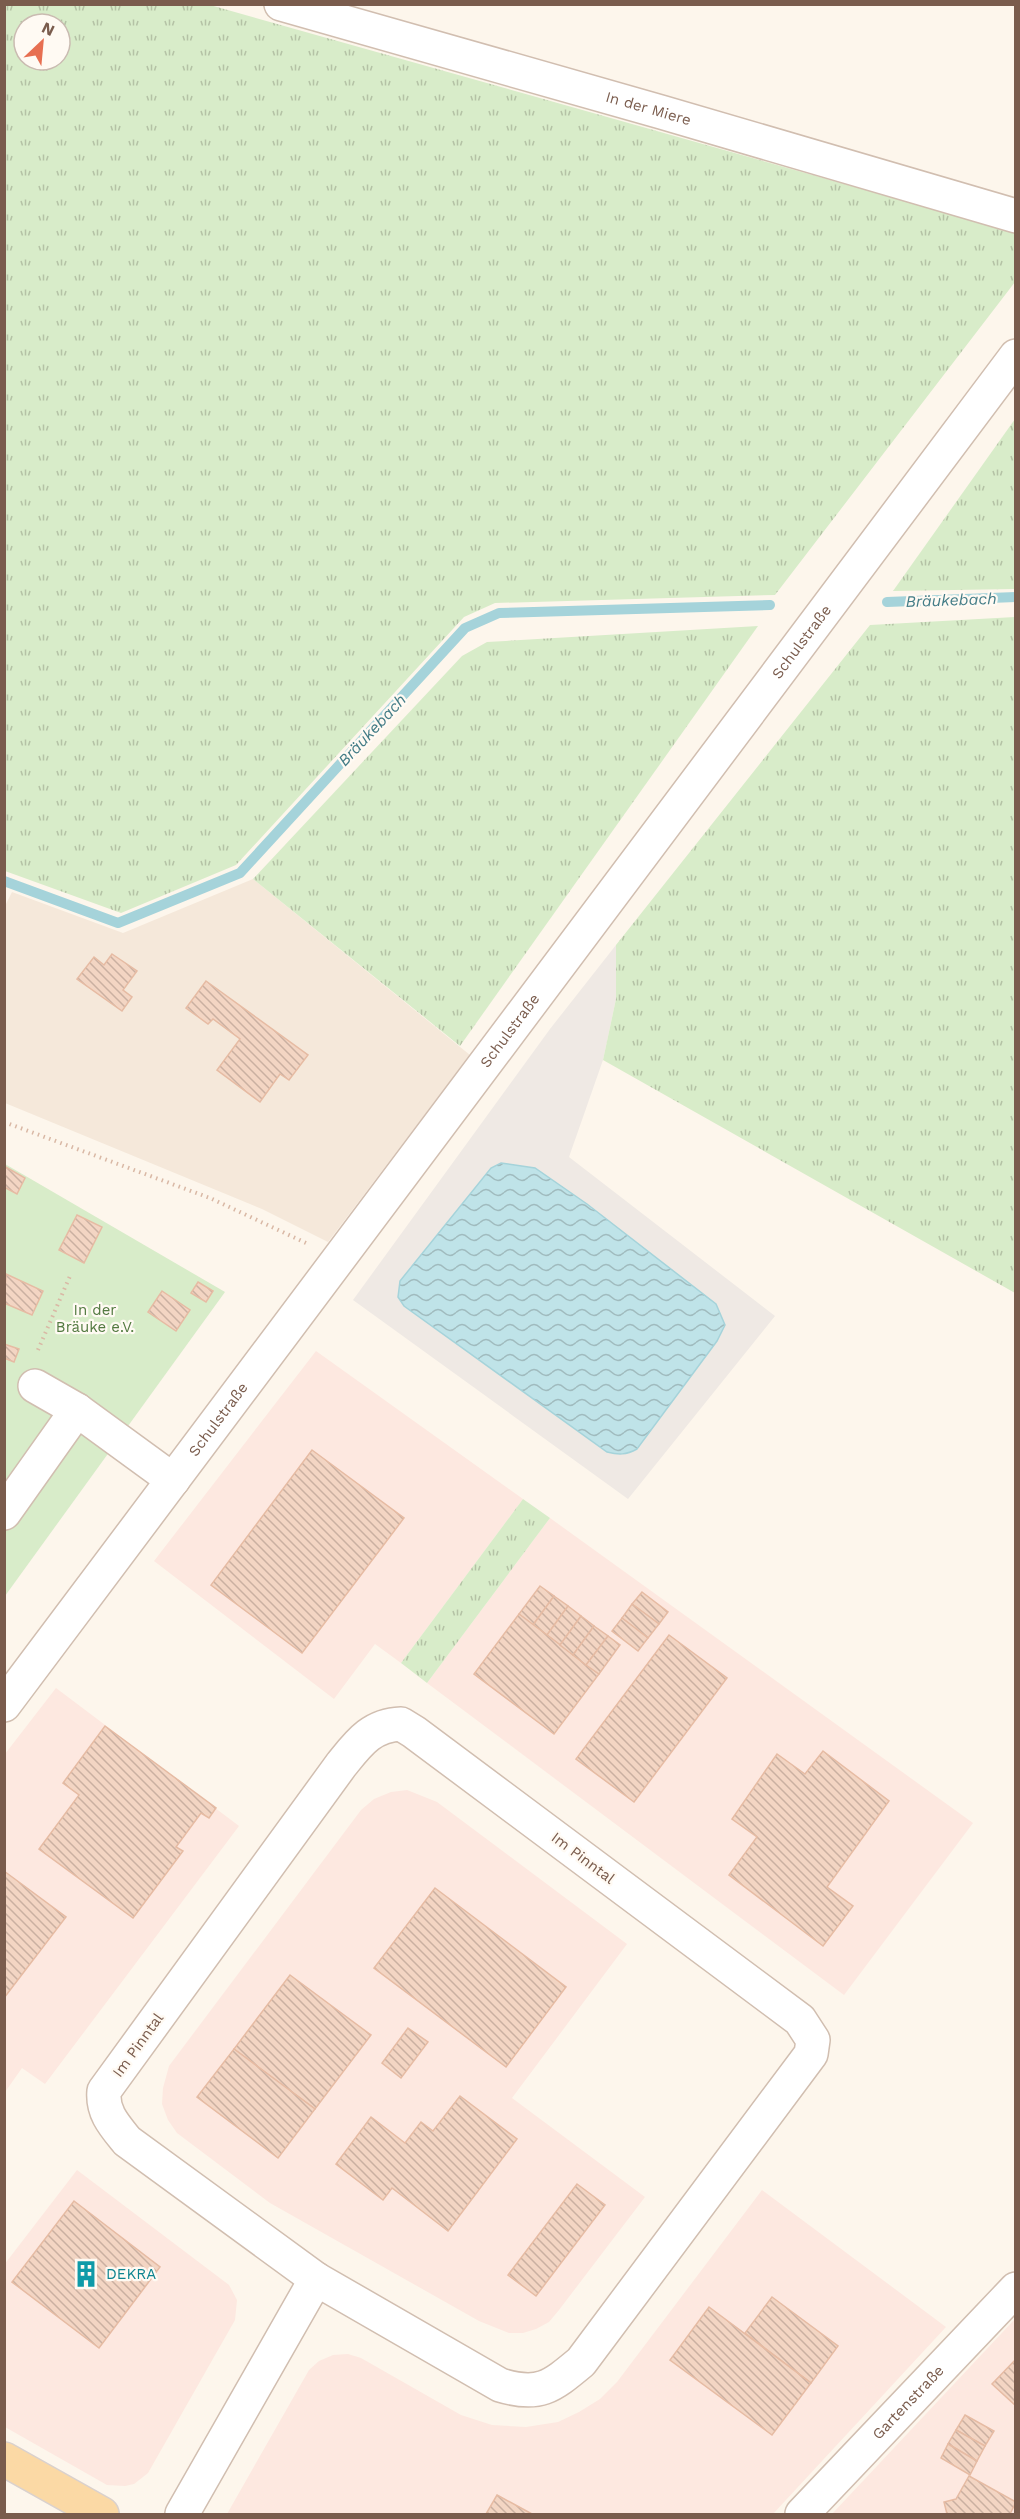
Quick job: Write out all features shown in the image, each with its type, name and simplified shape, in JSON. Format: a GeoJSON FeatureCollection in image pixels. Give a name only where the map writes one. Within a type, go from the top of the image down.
{"type":"FeatureCollection","features":[{"type":"Feature","properties":{"kind":"main road"},"geometry":{"type":"LineString","coordinates":[[4,2459],[102,2514]]}},
{"type":"Feature","properties":{"kind":"street","name":"In der Miere"},"geometry":{"type":"LineString","coordinates":[[280,4],[650,108],[1016,216]]}},
{"type":"Feature","properties":{"kind":"street","name":"Schulstraße"},"geometry":{"type":"LineString","coordinates":[[4,1705],[1016,356]]}},
{"type":"Feature","properties":{"kind":"street"},"geometry":{"type":"LineString","coordinates":[[34,1373],[77,1410],[173,1480]]}},
{"type":"Feature","properties":{"kind":"street"},"geometry":{"type":"LineString","coordinates":[[4,1513],[77,1410]]}},
{"type":"Feature","properties":{"kind":"street","name":"Im Pinntal"},"geometry":{"type":"LineString","coordinates":[[401,1724],[800,2020],[813,2040],[811,2054],[581,2362],[560,2380],[541,2390],[520,2391],[500,2385],[316,2278],[127,2141],[112,2123],[103,2104],[104,2091],[341,1765],[366,1735],[387,1725],[401,1724]]}},
{"type":"Feature","properties":{"kind":"street"},"geometry":{"type":"LineString","coordinates":[[182,2514],[316,2278]]}},
{"type":"Feature","properties":{"kind":"street","name":"Gartenstraße"},"geometry":{"type":"LineString","coordinates":[[802,2514],[1016,2289]]}},
{"type":"Feature","properties":{"kind":"path"},"geometry":{"type":"LineString","coordinates":[[4,1122],[210,1198],[339,1259]]}},
{"type":"Feature","properties":{"kind":"path"},"geometry":{"type":"LineString","coordinates":[[34,1373],[70,1276]]}},
{"type":"Feature","properties":{"kind":"shaded area"},"geometry":{"type":"Polygon","coordinates":[[[253,879],[470,1055],[328,1242],[262,1209],[5,1103],[4,908],[12,892],[123,933],[253,879]]]}},
{"type":"Feature","properties":{"kind":"shaded area"},"geometry":{"type":"Polygon","coordinates":[[[616,945],[616,999],[603,1060],[569,1157],[775,1316],[628,1499],[353,1300],[550,1029],[616,945]]]}},
{"type":"Feature","properties":{"kind":"shaded area"},"geometry":{"type":"Polygon","coordinates":[[[316,1351],[523,1499],[401,1663],[375,1644],[334,1699],[154,1561],[316,1351]]]}},
{"type":"Feature","properties":{"kind":"shaded area"},"geometry":{"type":"Polygon","coordinates":[[[550,1518],[973,1823],[844,1995],[427,1683],[550,1518]]]}},
{"type":"Feature","properties":{"kind":"shaded area"},"geometry":{"type":"Polygon","coordinates":[[[56,1688],[239,1826],[45,2084],[22,2068],[5,2092],[5,1754],[56,1688]]]}},
{"type":"Feature","properties":{"kind":"shaded area"},"geometry":{"type":"Polygon","coordinates":[[[407,1790],[437,1802],[627,1944],[512,2098],[645,2197],[549,2322],[523,2333],[509,2333],[479,2321],[270,2203],[177,2133],[168,2120],[162,2104],[163,2088],[169,2066],[361,1810],[374,1799],[391,1792],[407,1790]]]}},
{"type":"Feature","properties":{"kind":"shaded area"},"geometry":{"type":"Polygon","coordinates":[[[77,2170],[229,2285],[237,2300],[235,2320],[148,2473],[134,2484],[125,2486],[107,2485],[5,2427],[4,2265],[77,2170]]]}},
{"type":"Feature","properties":{"kind":"shaded area"},"geometry":{"type":"Polygon","coordinates":[[[762,2190],[946,2327],[773,2514],[227,2514],[309,2370],[319,2361],[333,2355],[348,2354],[361,2358],[461,2415],[492,2425],[526,2427],[558,2422],[579,2412],[600,2399],[617,2382],[762,2190]]]}},
{"type":"Feature","properties":{"kind":"shaded area"},"geometry":{"type":"Polygon","coordinates":[[[1015,2319],[1015,2514],[832,2514],[1015,2319]]]}},
{"type":"Feature","properties":{"kind":"green space"},"geometry":{"type":"Polygon","coordinates":[[[4,5],[210,5],[1015,232],[1015,282],[775,595],[495,603],[464,617],[236,865],[121,913],[5,871],[4,5]]]}},
{"type":"Feature","properties":{"kind":"green space"},"geometry":{"type":"Polygon","coordinates":[[[1015,419],[1015,589],[893,591],[1015,419]]]}},
{"type":"Feature","properties":{"kind":"green space"},"geometry":{"type":"Polygon","coordinates":[[[1016,617],[1015,1293],[603,1060],[616,999],[616,945],[870,625],[1016,617]]]}},
{"type":"Feature","properties":{"kind":"green space"},"geometry":{"type":"Polygon","coordinates":[[[758,626],[460,1046],[253,879],[462,656],[487,642],[758,626]]]}},
{"type":"Feature","properties":{"kind":"green space","name":"In der Bräuke e.V."},"geometry":{"type":"Polygon","coordinates":[[[5,1164],[225,1292],[5,1596],[5,1164]]]}},
{"type":"Feature","properties":{"kind":"green space"},"geometry":{"type":"Polygon","coordinates":[[[523,1499],[550,1518],[427,1683],[401,1663],[523,1499]]]}},
{"type":"Feature","properties":{"kind":"water"},"geometry":{"type":"Polygon","coordinates":[[[501,1163],[535,1168],[587,1204],[716,1304],[725,1325],[717,1341],[637,1449],[633,1451],[622,1454],[607,1452],[404,1306],[398,1297],[400,1281],[491,1168],[501,1163]]]}},
{"type":"Feature","properties":{"kind":"building"},"geometry":{"type":"Polygon","coordinates":[[[112,954],[137,971],[123,990],[132,997],[122,1011],[77,979],[94,957],[104,965],[112,954]]]}},
{"type":"Feature","properties":{"kind":"building"},"geometry":{"type":"Polygon","coordinates":[[[206,981],[308,1055],[289,1080],[280,1074],[260,1102],[217,1070],[240,1039],[213,1019],[208,1024],[186,1008],[206,981]]]}},
{"type":"Feature","properties":{"kind":"building"},"geometry":{"type":"Polygon","coordinates":[[[4,1166],[25,1178],[17,1194],[4,1187],[4,1166]]]}},
{"type":"Feature","properties":{"kind":"building"},"geometry":{"type":"Polygon","coordinates":[[[77,1215],[102,1227],[84,1263],[59,1250],[77,1215]]]}},
{"type":"Feature","properties":{"kind":"building"},"geometry":{"type":"Polygon","coordinates":[[[6,1274],[43,1291],[32,1315],[4,1303],[6,1274]]]}},
{"type":"Feature","properties":{"kind":"building"},"geometry":{"type":"Polygon","coordinates":[[[198,1282],[213,1291],[206,1302],[191,1293],[198,1282]]]}},
{"type":"Feature","properties":{"kind":"building"},"geometry":{"type":"Polygon","coordinates":[[[162,1291],[190,1310],[176,1331],[148,1312],[162,1291]]]}},
{"type":"Feature","properties":{"kind":"building"},"geometry":{"type":"Polygon","coordinates":[[[4,1344],[19,1349],[14,1362],[4,1358],[4,1344]]]}},
{"type":"Feature","properties":{"kind":"building"},"geometry":{"type":"Polygon","coordinates":[[[312,1450],[404,1518],[302,1653],[211,1585],[312,1450]]]}},
{"type":"Feature","properties":{"kind":"building"},"geometry":{"type":"Polygon","coordinates":[[[540,1586],[554,1596],[533,1625],[519,1614],[540,1586]]]}},
{"type":"Feature","properties":{"kind":"building"},"geometry":{"type":"Polygon","coordinates":[[[642,1592],[668,1612],[659,1624],[632,1604],[642,1592]]]}},
{"type":"Feature","properties":{"kind":"building"},"geometry":{"type":"Polygon","coordinates":[[[554,1596],[568,1606],[547,1635],[533,1625],[554,1596]]]}},
{"type":"Feature","properties":{"kind":"building"},"geometry":{"type":"Polygon","coordinates":[[[632,1604],[659,1624],[648,1638],[622,1618],[632,1604]]]}},
{"type":"Feature","properties":{"kind":"building"},"geometry":{"type":"Polygon","coordinates":[[[568,1606],[581,1616],[560,1645],[547,1635],[568,1606]]]}},
{"type":"Feature","properties":{"kind":"building"},"geometry":{"type":"Polygon","coordinates":[[[519,1614],[599,1674],[554,1734],[474,1674],[519,1614]]]}},
{"type":"Feature","properties":{"kind":"building"},"geometry":{"type":"Polygon","coordinates":[[[581,1616],[594,1626],[573,1655],[560,1645],[581,1616]]]}},
{"type":"Feature","properties":{"kind":"building"},"geometry":{"type":"Polygon","coordinates":[[[622,1618],[648,1638],[638,1651],[612,1631],[622,1618]]]}},
{"type":"Feature","properties":{"kind":"building"},"geometry":{"type":"Polygon","coordinates":[[[594,1626],[608,1636],[586,1665],[573,1655],[594,1626]]]}},
{"type":"Feature","properties":{"kind":"building"},"geometry":{"type":"Polygon","coordinates":[[[669,1635],[727,1678],[634,1802],[576,1759],[669,1635]]]}},
{"type":"Feature","properties":{"kind":"building"},"geometry":{"type":"Polygon","coordinates":[[[608,1636],[620,1645],[599,1674],[586,1665],[608,1636]]]}},
{"type":"Feature","properties":{"kind":"building"},"geometry":{"type":"Polygon","coordinates":[[[105,1726],[216,1808],[209,1818],[201,1813],[176,1847],[183,1851],[133,1918],[39,1849],[79,1795],[63,1783],[105,1726]]]}},
{"type":"Feature","properties":{"kind":"building"},"geometry":{"type":"Polygon","coordinates":[[[823,1751],[889,1801],[827,1887],[853,1906],[823,1946],[729,1875],[757,1837],[732,1819],[777,1754],[805,1774],[823,1751]]]}},
{"type":"Feature","properties":{"kind":"building"},"geometry":{"type":"Polygon","coordinates":[[[4,1871],[66,1917],[4,1998],[4,1871]]]}},
{"type":"Feature","properties":{"kind":"building"},"geometry":{"type":"Polygon","coordinates":[[[435,1888],[566,1987],[506,2067],[374,1968],[435,1888]]]}},
{"type":"Feature","properties":{"kind":"building"},"geometry":{"type":"Polygon","coordinates":[[[290,1975],[371,2035],[315,2109],[234,2049],[290,1975]]]}},
{"type":"Feature","properties":{"kind":"building"},"geometry":{"type":"Polygon","coordinates":[[[408,2028],[428,2042],[401,2078],[382,2063],[408,2028]]]}},
{"type":"Feature","properties":{"kind":"building"},"geometry":{"type":"Polygon","coordinates":[[[234,2049],[315,2109],[278,2158],[197,2097],[234,2049]]]}},
{"type":"Feature","properties":{"kind":"building"},"geometry":{"type":"Polygon","coordinates":[[[460,2096],[517,2139],[448,2231],[392,2188],[383,2200],[336,2164],[371,2117],[405,2143],[421,2122],[433,2131],[460,2096]]]}},
{"type":"Feature","properties":{"kind":"building"},"geometry":{"type":"Polygon","coordinates":[[[577,2184],[605,2205],[536,2296],[508,2275],[577,2184]]]}},
{"type":"Feature","properties":{"kind":"building","name":"DEKRA"},"geometry":{"type":"Polygon","coordinates":[[[74,2201],[160,2267],[99,2348],[12,2282],[74,2201]]]}},
{"type":"Feature","properties":{"kind":"building"},"geometry":{"type":"Polygon","coordinates":[[[772,2297],[838,2346],[811,2383],[745,2333],[772,2297]]]}},
{"type":"Feature","properties":{"kind":"building"},"geometry":{"type":"Polygon","coordinates":[[[709,2307],[811,2383],[772,2435],[670,2360],[709,2307]]]}},
{"type":"Feature","properties":{"kind":"building"},"geometry":{"type":"Polygon","coordinates":[[[1016,2359],[1016,2406],[992,2384],[1016,2359]]]}},
{"type":"Feature","properties":{"kind":"building"},"geometry":{"type":"Polygon","coordinates":[[[965,2415],[994,2431],[985,2446],[956,2430],[965,2415]]]}},
{"type":"Feature","properties":{"kind":"building"},"geometry":{"type":"Polygon","coordinates":[[[956,2430],[985,2446],[977,2461],[948,2444],[956,2430]]]}},
{"type":"Feature","properties":{"kind":"building"},"geometry":{"type":"Polygon","coordinates":[[[948,2444],[977,2461],[970,2475],[941,2458],[948,2444]]]}},
{"type":"Feature","properties":{"kind":"building"},"geometry":{"type":"Polygon","coordinates":[[[969,2476],[1016,2502],[1010,2514],[947,2514],[944,2502],[956,2499],[969,2476]]]}},
{"type":"Feature","properties":{"kind":"building"},"geometry":{"type":"Polygon","coordinates":[[[497,2495],[532,2514],[486,2514],[497,2495]]]}},
{"type":"Feature","properties":{"kind":"waterway","name":"Bräukebach"},"geometry":{"type":"LineString","coordinates":[[887,602],[1016,597]]}},
{"type":"Feature","properties":{"kind":"waterway","name":"Bräukebach"},"geometry":{"type":"LineString","coordinates":[[4,881],[118,923],[240,873],[465,628],[499,613],[770,605]]}},
{"type":"Feature","properties":{"kind":"place","name":"DEKRA"},"geometry":{"type":"Point","coordinates":[86,2274]}}]}
